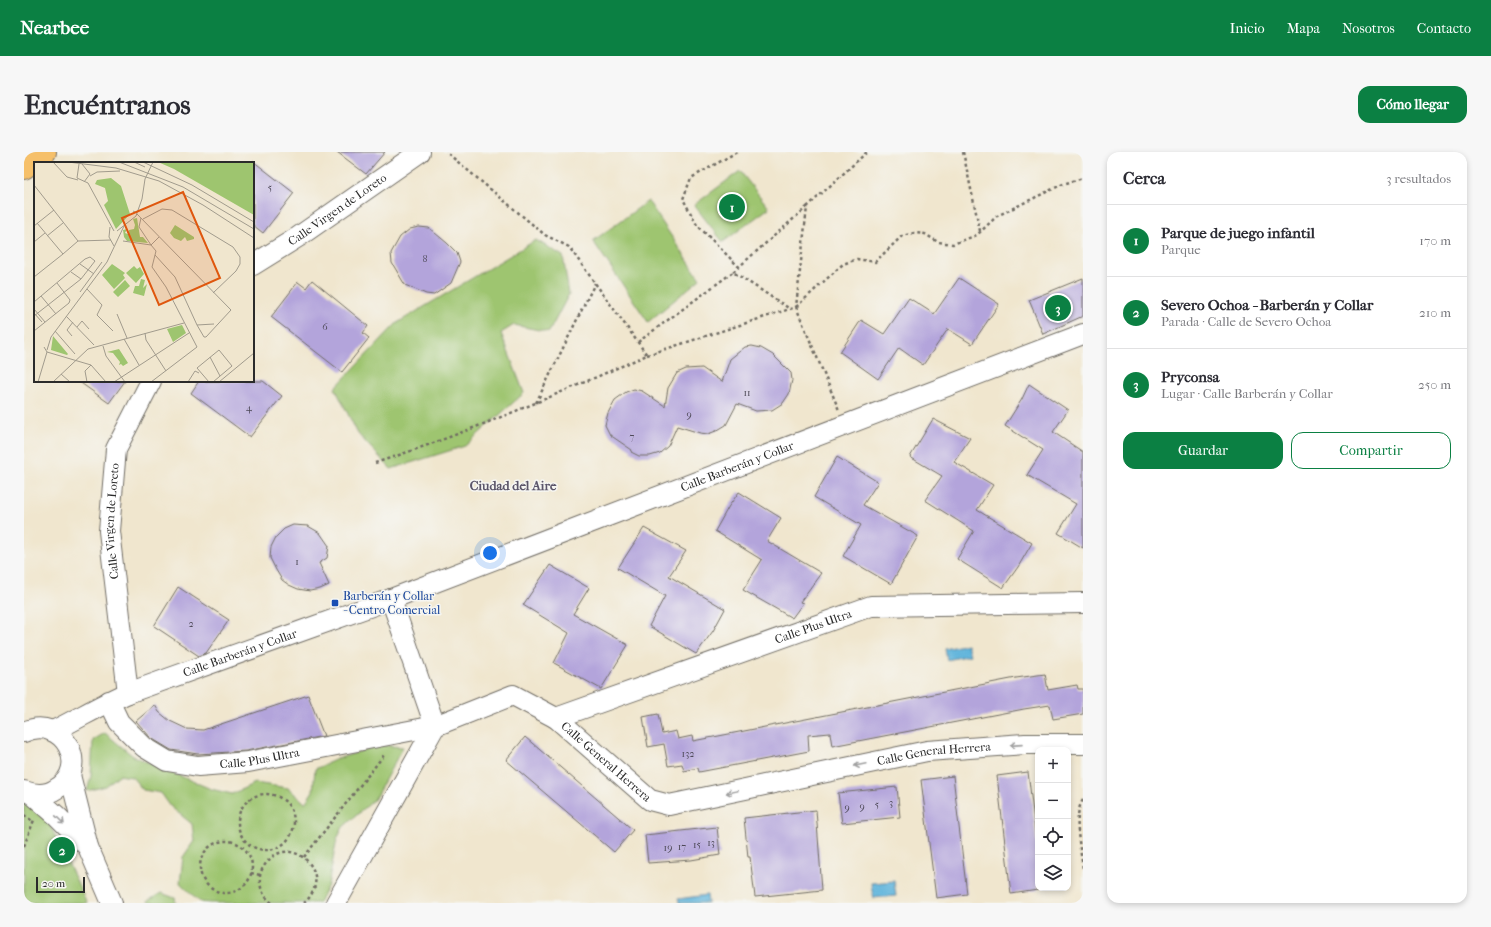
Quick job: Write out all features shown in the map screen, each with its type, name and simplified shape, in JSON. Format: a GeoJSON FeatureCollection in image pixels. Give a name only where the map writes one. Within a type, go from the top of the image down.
{"type":"FeatureCollection","features":[{"type":"Feature","properties":{"kind":"highway"},"geometry":{"type":"LineString","coordinates":[[24,168],[45,152]]}},
{"type":"Feature","properties":{"kind":"street","name":"Calle Virgen de Loreto"},"geometry":{"type":"LineString","coordinates":[[254,264],[298,237],[420,152]]}},
{"type":"Feature","properties":{"kind":"street","name":"Calle Barberán y Collar"},"geometry":{"type":"LineString","coordinates":[[35,726],[91,712],[109,701],[128,693],[391,599],[1083,334]]}},
{"type":"Feature","properties":{"kind":"street","name":"Calle Virgen de Loreto"},"geometry":{"type":"LineString","coordinates":[[128,693],[110,531],[116,450],[150,382]]}},
{"type":"Feature","properties":{"kind":"street"},"geometry":{"type":"LineString","coordinates":[[336,903],[435,726],[391,599]]}},
{"type":"Feature","properties":{"kind":"street","name":"Calle Plus Ultra"},"geometry":{"type":"LineString","coordinates":[[556,718],[871,606],[1083,603]]}},
{"type":"Feature","properties":{"kind":"street","name":"Calle General Herrera"},"geometry":{"type":"LineString","coordinates":[[435,726],[513,695],[556,718],[650,800],[669,805],[927,751],[1025,744],[1083,744]]}},
{"type":"Feature","properties":{"kind":"street","name":"Calle Plus Ultra"},"geometry":{"type":"LineString","coordinates":[[109,701],[119,722],[144,747],[167,761],[198,766],[248,762],[401,734],[435,726]]}},
{"type":"Feature","properties":{"kind":"street","name":"Calle Barberán y Collar"},"geometry":{"type":"LineString","coordinates":[[70,750],[91,712]]}},
{"type":"Feature","properties":{"kind":"street"},"geometry":{"type":"LineString","coordinates":[[35,726],[61,736],[70,750],[72,765],[70,775],[88,847],[112,903]]}},
{"type":"Feature","properties":{"kind":"street"},"geometry":{"type":"LineString","coordinates":[[28,793],[42,795],[52,792],[60,787],[70,775]]}},
{"type":"Feature","properties":{"kind":"street"},"geometry":{"type":"LineString","coordinates":[[28,793],[57,816],[88,847]]}},
{"type":"Feature","properties":{"kind":"path"},"geometry":{"type":"LineString","coordinates":[[446,152],[545,235],[570,247],[647,355]]}},
{"type":"Feature","properties":{"kind":"path"},"geometry":{"type":"LineString","coordinates":[[737,152],[691,178],[683,199],[697,225],[739,267]]}},
{"type":"Feature","properties":{"kind":"path"},"geometry":{"type":"LineString","coordinates":[[638,342],[733,272],[867,152]]}},
{"type":"Feature","properties":{"kind":"path"},"geometry":{"type":"LineString","coordinates":[[963,152],[980,232]]}},
{"type":"Feature","properties":{"kind":"path"},"geometry":{"type":"LineString","coordinates":[[375,463],[421,448],[536,404],[647,355],[796,307],[843,264],[857,258],[875,262],[902,236],[914,233],[925,234],[938,242],[953,244],[977,235],[997,216],[1063,184],[1083,178]]}},
{"type":"Feature","properties":{"kind":"path"},"geometry":{"type":"LineString","coordinates":[[807,207],[796,307],[845,425]]}},
{"type":"Feature","properties":{"kind":"path"},"geometry":{"type":"LineString","coordinates":[[733,272],[790,309]]}},
{"type":"Feature","properties":{"kind":"path"},"geometry":{"type":"LineString","coordinates":[[536,404],[595,283]]}},
{"type":"Feature","properties":{"kind":"path"},"geometry":{"type":"LineString","coordinates":[[304,857],[401,734]]}},
{"type":"Feature","properties":{"kind":"path"},"geometry":{"type":"LineString","coordinates":[[259,794],[277,796],[284,800],[290,808],[293,816],[294,825],[291,833],[286,841],[276,848],[269,850],[259,849],[250,845],[239,830],[238,820],[240,811],[244,804],[259,794]]}},
{"type":"Feature","properties":{"kind":"path"},"geometry":{"type":"LineString","coordinates":[[1083,800],[1079,805],[1077,817],[1083,869]]}},
{"type":"Feature","properties":{"kind":"path"},"geometry":{"type":"LineString","coordinates":[[24,815],[34,822]]}},
{"type":"Feature","properties":{"kind":"path"},"geometry":{"type":"LineString","coordinates":[[24,846],[34,822],[33,816]]}},
{"type":"Feature","properties":{"kind":"path"},"geometry":{"type":"LineString","coordinates":[[225,841],[234,842],[241,846],[251,860],[251,873],[248,881],[241,888],[230,893],[218,892],[208,886],[201,876],[200,861],[204,853],[209,847],[225,841]]}},
{"type":"Feature","properties":{"kind":"path"},"geometry":{"type":"LineString","coordinates":[[241,846],[246,841]]}},
{"type":"Feature","properties":{"kind":"path"},"geometry":{"type":"LineString","coordinates":[[276,848],[278,854]]}},
{"type":"Feature","properties":{"kind":"path"},"geometry":{"type":"LineString","coordinates":[[270,902],[262,892],[260,875],[264,865],[270,858],[287,852],[296,853],[304,857],[310,863],[315,872],[316,881],[314,890],[304,903]]}},
{"type":"Feature","properties":{"kind":"path"},"geometry":{"type":"LineString","coordinates":[[251,873],[260,875]]}},
{"type":"Feature","properties":{"kind":"green space"},"geometry":{"type":"Polygon","coordinates":[[[740,171],[769,208],[723,242],[694,205],[740,171]]]}},
{"type":"Feature","properties":{"kind":"green space"},"geometry":{"type":"Polygon","coordinates":[[[648,201],[700,279],[648,322],[593,241],[648,201]]]}},
{"type":"Feature","properties":{"kind":"green space"},"geometry":{"type":"Polygon","coordinates":[[[536,240],[563,256],[569,294],[549,332],[514,325],[501,333],[524,393],[465,446],[391,469],[358,434],[335,388],[397,323],[536,240]]]}},
{"type":"Feature","properties":{"kind":"green space"},"geometry":{"type":"Polygon","coordinates":[[[105,733],[133,756],[211,789],[232,794],[255,783],[288,788],[305,803],[313,791],[315,769],[337,759],[379,745],[403,747],[374,800],[343,827],[337,839],[328,885],[319,903],[211,903],[200,902],[180,883],[183,857],[194,841],[192,824],[171,807],[161,793],[143,790],[132,777],[119,775],[106,786],[87,791],[91,776],[93,740],[105,733]]]}},
{"type":"Feature","properties":{"kind":"green space"},"geometry":{"type":"Polygon","coordinates":[[[24,799],[49,823],[87,903],[24,903],[24,799]]]}},
{"type":"Feature","properties":{"kind":"green space"},"geometry":{"type":"Polygon","coordinates":[[[161,893],[175,898],[176,903],[149,903],[148,901],[161,893]]]}},
{"type":"Feature","properties":{"kind":"water"},"geometry":{"type":"Polygon","coordinates":[[[967,644],[970,655],[947,660],[945,649],[967,644]]]}},
{"type":"Feature","properties":{"kind":"water"},"geometry":{"type":"Polygon","coordinates":[[[894,881],[896,896],[873,898],[871,883],[894,881]]]}},
{"type":"Feature","properties":{"kind":"water"},"geometry":{"type":"Polygon","coordinates":[[[707,895],[708,903],[679,903],[678,899],[707,895]]]}},
{"type":"Feature","properties":{"kind":"building"},"geometry":{"type":"Polygon","coordinates":[[[337,152],[385,152],[366,174],[337,152]]]}},
{"type":"Feature","properties":{"kind":"building"},"geometry":{"type":"Polygon","coordinates":[[[253,162],[294,193],[263,233],[254,226],[253,162]]]}},
{"type":"Feature","properties":{"kind":"building"},"geometry":{"type":"Polygon","coordinates":[[[419,227],[429,228],[447,243],[457,253],[460,262],[451,283],[434,295],[426,294],[405,285],[392,263],[391,253],[400,237],[410,229],[419,227]]]}},
{"type":"Feature","properties":{"kind":"building"},"geometry":{"type":"Polygon","coordinates":[[[959,278],[999,304],[972,344],[948,329],[923,365],[899,348],[878,379],[840,352],[861,320],[884,334],[909,298],[934,314],[959,278]]]}},
{"type":"Feature","properties":{"kind":"building"},"geometry":{"type":"Polygon","coordinates":[[[1083,278],[1083,316],[1043,334],[1029,300],[1083,278]]]}},
{"type":"Feature","properties":{"kind":"building"},"geometry":{"type":"Polygon","coordinates":[[[312,280],[368,326],[363,333],[369,338],[342,372],[271,317],[298,282],[306,288],[312,280]]]}},
{"type":"Feature","properties":{"kind":"building"},"geometry":{"type":"Polygon","coordinates":[[[752,346],[761,348],[773,355],[791,373],[792,380],[789,394],[783,403],[772,410],[756,411],[737,404],[726,425],[708,434],[677,426],[668,446],[660,453],[650,456],[639,456],[631,452],[632,450],[610,435],[605,425],[608,413],[615,400],[626,392],[634,389],[642,391],[665,406],[668,388],[677,373],[686,369],[702,368],[722,382],[730,359],[745,347],[752,346]]]}},
{"type":"Feature","properties":{"kind":"building"},"geometry":{"type":"Polygon","coordinates":[[[263,381],[282,396],[250,437],[191,393],[198,382],[263,381]]]}},
{"type":"Feature","properties":{"kind":"building"},"geometry":{"type":"Polygon","coordinates":[[[79,382],[124,382],[109,403],[79,382]]]}},
{"type":"Feature","properties":{"kind":"building"},"geometry":{"type":"Polygon","coordinates":[[[1029,384],[1068,410],[1053,432],[1083,452],[1083,548],[1058,533],[1076,504],[1027,475],[1043,450],[1005,426],[1022,399],[1029,384]]]}},
{"type":"Feature","properties":{"kind":"building"},"geometry":{"type":"Polygon","coordinates":[[[933,419],[970,438],[954,462],[993,485],[977,510],[1032,543],[1018,567],[1003,588],[957,559],[974,531],[925,500],[942,476],[910,457],[933,419]]]}},
{"type":"Feature","properties":{"kind":"building"},"geometry":{"type":"Polygon","coordinates":[[[837,457],[878,482],[863,505],[918,536],[891,584],[843,556],[861,525],[814,497],[837,457]]]}},
{"type":"Feature","properties":{"kind":"building"},"geometry":{"type":"Polygon","coordinates":[[[739,492],[781,518],[767,541],[821,573],[800,602],[803,603],[792,618],[743,590],[762,560],[715,531],[739,492]]]}},
{"type":"Feature","properties":{"kind":"building"},"geometry":{"type":"Polygon","coordinates":[[[293,525],[308,526],[320,533],[329,546],[327,558],[319,563],[329,585],[310,591],[298,589],[282,580],[276,570],[270,558],[271,547],[276,537],[284,529],[293,525]]]}},
{"type":"Feature","properties":{"kind":"building"},"geometry":{"type":"Polygon","coordinates":[[[644,528],[686,551],[669,576],[725,609],[713,631],[696,654],[649,626],[665,596],[618,568],[644,528]]]}},
{"type":"Feature","properties":{"kind":"building"},"geometry":{"type":"Polygon","coordinates":[[[550,565],[589,588],[573,614],[628,645],[601,689],[554,663],[569,633],[523,605],[550,565]]]}},
{"type":"Feature","properties":{"kind":"building"},"geometry":{"type":"Polygon","coordinates":[[[178,587],[229,620],[206,653],[199,656],[154,626],[178,587]]]}},
{"type":"Feature","properties":{"kind":"building"},"geometry":{"type":"Polygon","coordinates":[[[1045,674],[1048,690],[1077,685],[1078,689],[1083,689],[1083,714],[1053,719],[1050,705],[832,746],[830,733],[808,735],[809,751],[699,772],[698,768],[684,771],[682,764],[668,766],[664,744],[648,747],[643,717],[658,714],[662,734],[676,731],[678,739],[692,736],[693,741],[1016,678],[1045,674]]]}},
{"type":"Feature","properties":{"kind":"building"},"geometry":{"type":"Polygon","coordinates":[[[308,695],[324,736],[246,751],[198,754],[171,750],[151,738],[136,721],[155,705],[159,712],[170,721],[187,729],[203,730],[308,695]]]}},
{"type":"Feature","properties":{"kind":"building"},"geometry":{"type":"Polygon","coordinates":[[[525,737],[633,830],[614,852],[506,760],[525,737]]]}},
{"type":"Feature","properties":{"kind":"building"},"geometry":{"type":"Polygon","coordinates":[[[1028,772],[1035,829],[1035,890],[1011,894],[997,776],[1028,772]]]}},
{"type":"Feature","properties":{"kind":"building"},"geometry":{"type":"Polygon","coordinates":[[[953,776],[967,894],[936,898],[921,780],[953,776]]]}},
{"type":"Feature","properties":{"kind":"building"},"geometry":{"type":"Polygon","coordinates":[[[897,787],[900,817],[842,823],[838,793],[897,787]]]}},
{"type":"Feature","properties":{"kind":"building"},"geometry":{"type":"Polygon","coordinates":[[[816,810],[822,890],[755,897],[750,857],[748,857],[744,818],[816,810]]]}},
{"type":"Feature","properties":{"kind":"building"},"geometry":{"type":"Polygon","coordinates":[[[717,827],[720,855],[691,860],[648,863],[645,835],[717,827]]]}},
{"type":"Feature","properties":{"kind":"place","name":"Parque de juego infantil"},"geometry":{"type":"Point","coordinates":[732,207]}},
{"type":"Feature","properties":{"kind":"place","name":"Pryconsa"},"geometry":{"type":"Point","coordinates":[1058,308]}},
{"type":"Feature","properties":{"kind":"place","name":"Barberán y Collar - Centro Comercial"},"geometry":{"type":"Point","coordinates":[335,603]}},
{"type":"Feature","properties":{"kind":"place","name":"Severo Ochoa - Barberán y Collar"},"geometry":{"type":"Point","coordinates":[62,850]}},
{"type":"Feature","properties":{"kind":"district","name":"Ciudad del Aire"},"geometry":{"type":"Point","coordinates":[513,485]}}]}
